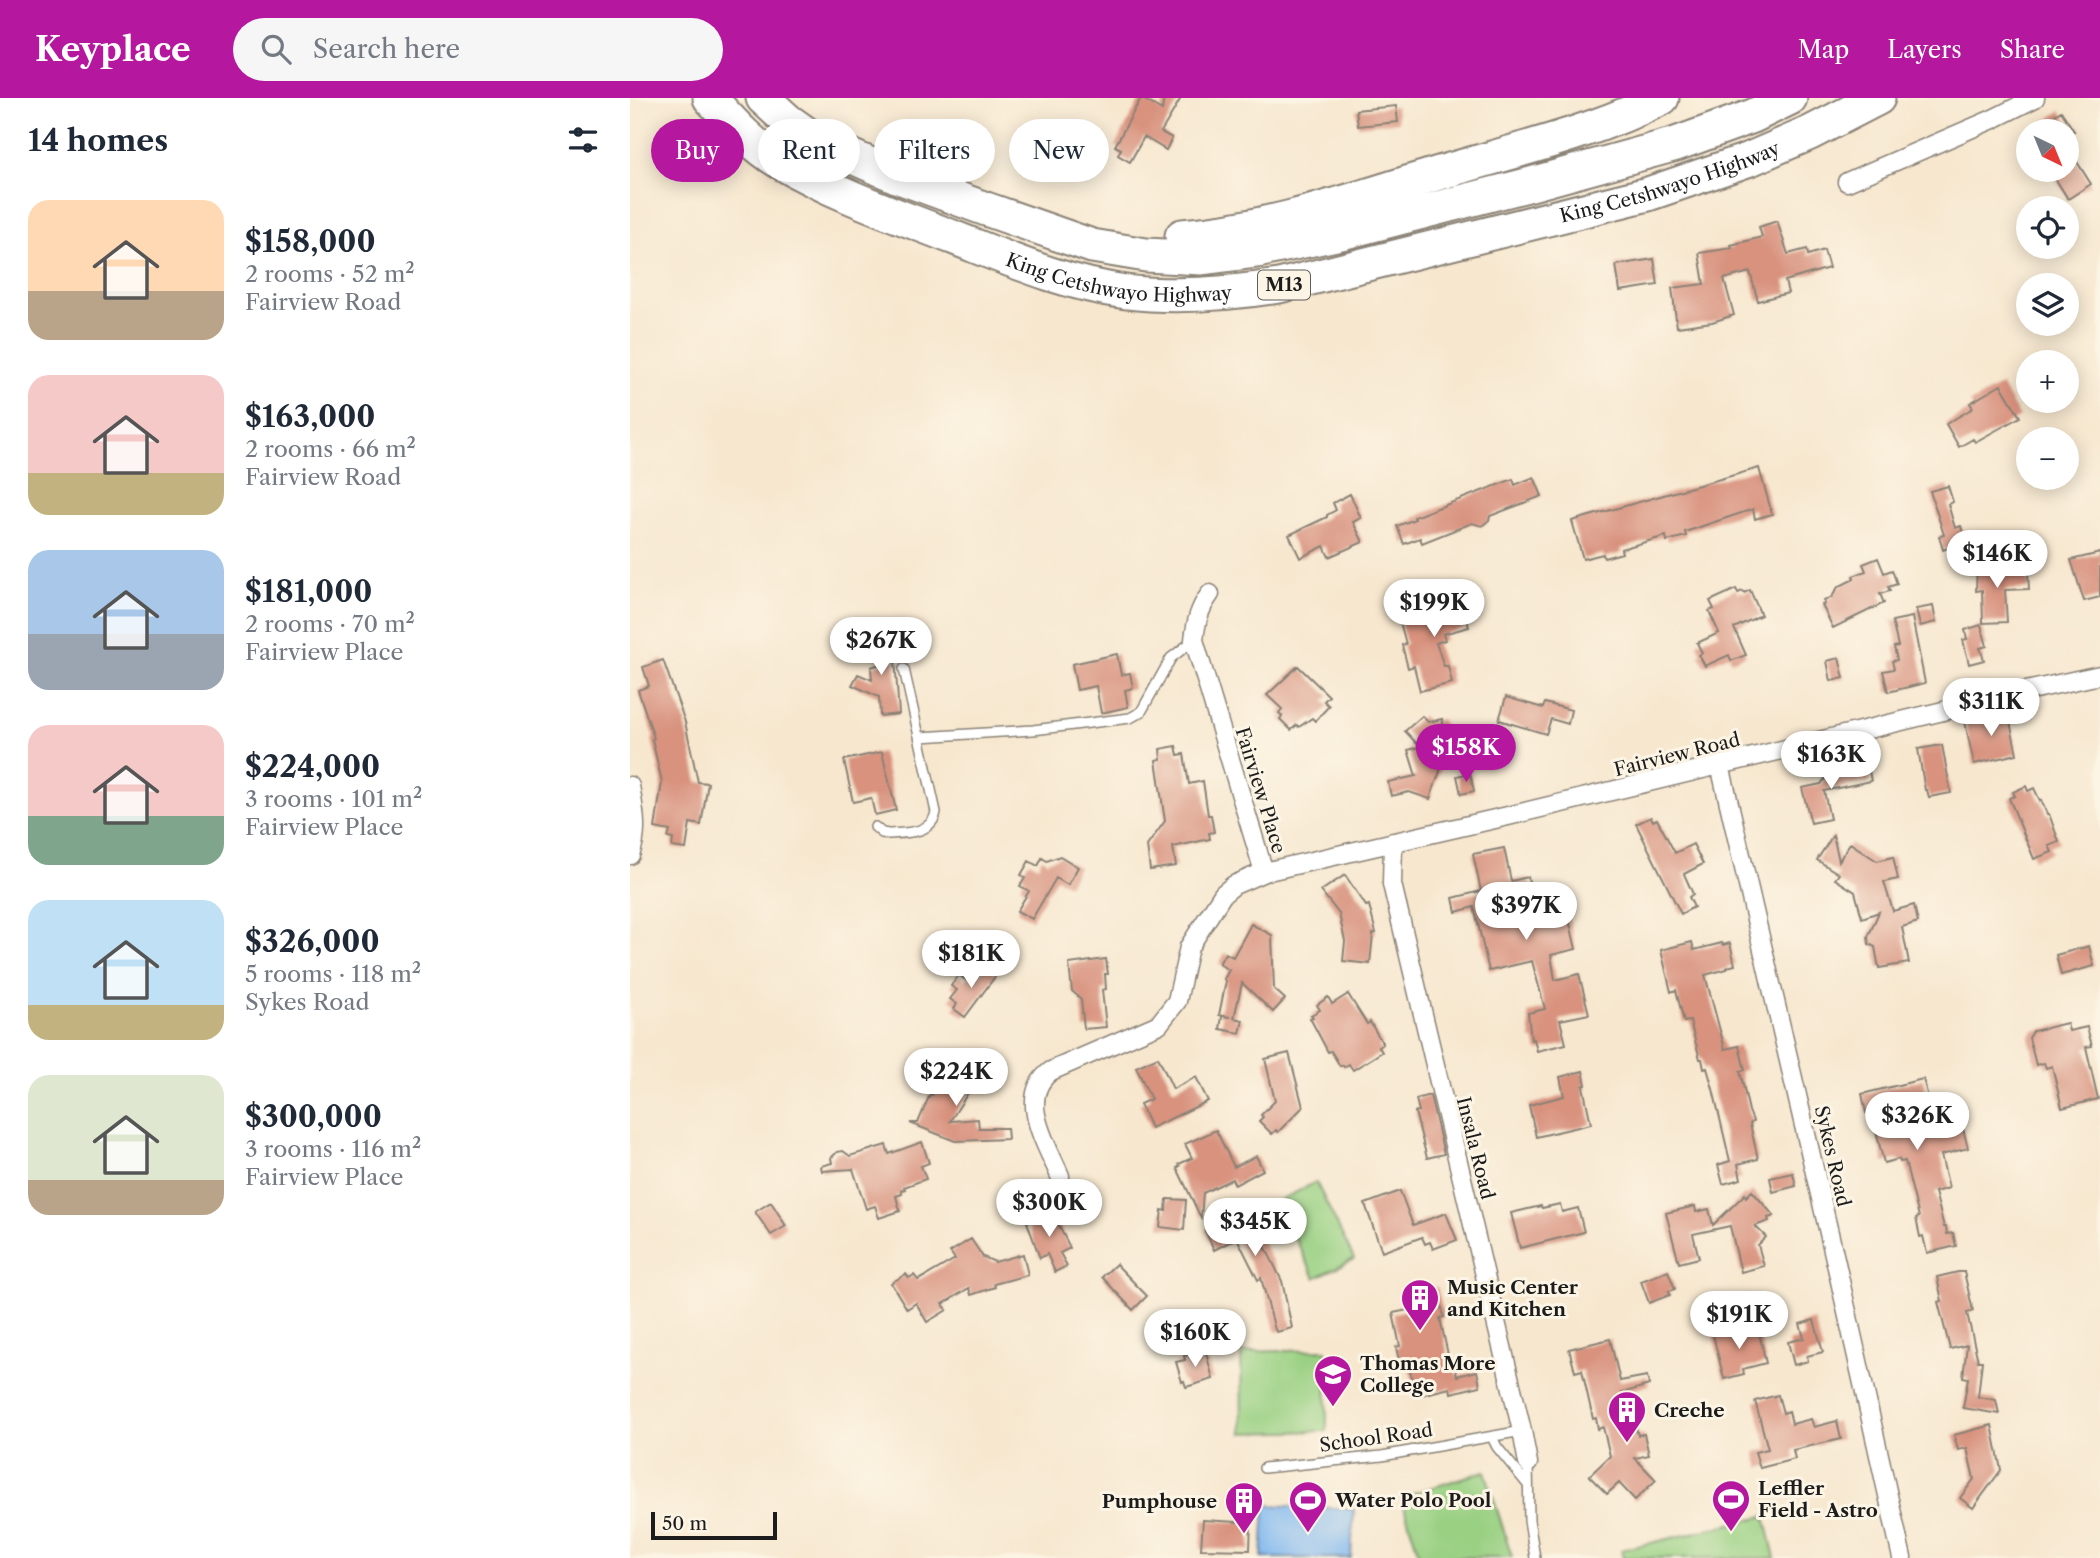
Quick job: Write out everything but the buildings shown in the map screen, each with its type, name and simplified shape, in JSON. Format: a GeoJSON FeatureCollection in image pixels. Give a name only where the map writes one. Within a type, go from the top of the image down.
{"type":"FeatureCollection","features":[{"type":"Feature","properties":{"kind":"highway","name":"King Cetshwayo Highway"},"geometry":{"type":"LineString","coordinates":[[710,98],[757,145],[779,161],[826,185],[1051,275],[1095,287],[1170,295],[1226,294],[1279,286],[1648,194],[1750,159],[1810,133],[1878,98]]}},
{"type":"Feature","properties":{"kind":"highway","name":"King Cetshwayo Highway"},"geometry":{"type":"LineString","coordinates":[[763,98],[787,120],[818,142],[853,159],[986,209],[1092,246],[1146,255],[1202,258],[1257,251],[1531,184],[1676,144],[1753,116],[1790,98]]}},
{"type":"Feature","properties":{"kind":"highway"},"geometry":{"type":"LineString","coordinates":[[1044,229],[1138,237],[1196,235],[1242,229],[1292,218],[1587,129],[1662,98]]}},
{"type":"Feature","properties":{"kind":"street"},"geometry":{"type":"LineString","coordinates":[[1847,182],[2035,98]]}},
{"type":"Feature","properties":{"kind":"street","name":"Fairview Place"},"geometry":{"type":"LineString","coordinates":[[1060,1176],[1034,1108],[1035,1094],[1043,1077],[1051,1071],[1159,1024],[1177,1001],[1189,947],[1223,894],[1234,885],[1264,872],[1194,640],[1200,608],[1210,594]]}},
{"type":"Feature","properties":{"kind":"street","name":"Fairview Road"},"geometry":{"type":"LineString","coordinates":[[1264,872],[2026,691],[2100,676]]}},
{"type":"Feature","properties":{"kind":"street","name":"Sykes Road"},"geometry":{"type":"LineString","coordinates":[[1720,765],[1902,1558]]}},
{"type":"Feature","properties":{"kind":"street"},"geometry":{"type":"LineString","coordinates":[[630,786],[636,828],[630,855]]}},
{"type":"Feature","properties":{"kind":"street","name":"Insala Road"},"geometry":{"type":"LineString","coordinates":[[1393,842],[1392,884],[1528,1463]]}},
{"type":"Feature","properties":{"kind":"lane"},"geometry":{"type":"LineString","coordinates":[[920,737],[1033,730],[1130,718],[1141,712],[1171,658],[1194,640]]}},
{"type":"Feature","properties":{"kind":"lane"},"geometry":{"type":"LineString","coordinates":[[875,827],[888,834],[910,832],[927,827],[935,819],[936,805],[904,668]]}},
{"type":"Feature","properties":{"kind":"lane","name":"School Road"},"geometry":{"type":"LineString","coordinates":[[1264,1468],[1382,1456],[1522,1431]]}},
{"type":"Feature","properties":{"kind":"lane"},"geometry":{"type":"LineString","coordinates":[[1492,1437],[1528,1485]]}},
{"type":"Feature","properties":{"kind":"lane"},"geometry":{"type":"LineString","coordinates":[[1528,1463],[1529,1520],[1535,1558]]}},
{"type":"Feature","properties":{"kind":"green space"},"geometry":{"type":"Polygon","coordinates":[[[1316,1182],[1354,1259],[1315,1278],[1277,1202],[1316,1182]]]}},
{"type":"Feature","properties":{"kind":"green space"},"geometry":{"type":"Polygon","coordinates":[[[1326,1350],[1327,1431],[1242,1433],[1241,1352],[1326,1350]]]}},
{"type":"Feature","properties":{"kind":"green space"},"geometry":{"type":"Polygon","coordinates":[[[1485,1471],[1512,1557],[1420,1558],[1401,1497],[1485,1471]]]}},
{"type":"Feature","properties":{"kind":"green space","name":"Leffler Field - Astro"},"geometry":{"type":"Polygon","coordinates":[[[1765,1516],[1775,1558],[1623,1558],[1621,1550],[1765,1516]]]}},
{"type":"Feature","properties":{"kind":"water","name":"Water Polo Pool"},"geometry":{"type":"Polygon","coordinates":[[[1265,1505],[1354,1509],[1351,1558],[1262,1558],[1265,1505]]]}},
{"type":"Feature","properties":{"kind":"place","name":"Music Center and Kitchen"},"geometry":{"type":"Point","coordinates":[1420,1332]}},
{"type":"Feature","properties":{"kind":"place","name":"Thomas More College"},"geometry":{"type":"Point","coordinates":[1333,1408]}},
{"type":"Feature","properties":{"kind":"place","name":"Creche"},"geometry":{"type":"Point","coordinates":[1627,1444]}},
{"type":"Feature","properties":{"kind":"place","name":"Leffler Field - Astro"},"geometry":{"type":"Point","coordinates":[1731,1533]}},
{"type":"Feature","properties":{"kind":"place","name":"Water Polo Pool"},"geometry":{"type":"Point","coordinates":[1308,1534]}},
{"type":"Feature","properties":{"kind":"place","name":"Pumphouse"},"geometry":{"type":"Point","coordinates":[1244,1535]}}]}
